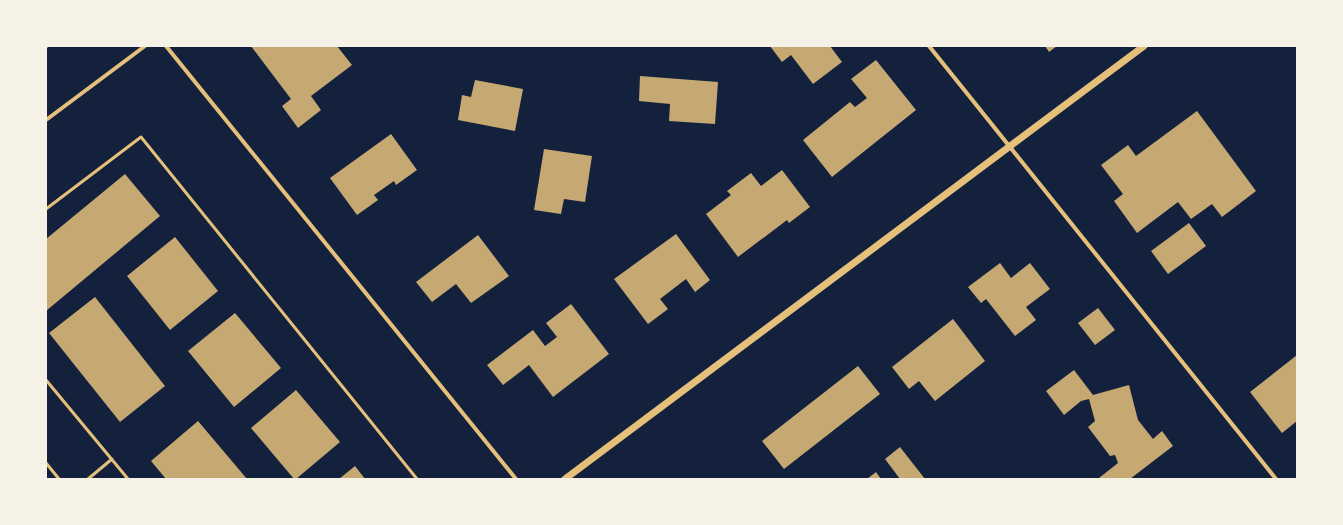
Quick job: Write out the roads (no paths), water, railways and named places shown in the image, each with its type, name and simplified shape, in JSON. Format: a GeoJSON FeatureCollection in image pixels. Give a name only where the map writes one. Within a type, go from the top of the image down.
{"type":"FeatureCollection","features":[{"type":"Feature","properties":{"kind":"street"},"geometry":{"type":"LineString","coordinates":[[46,120],[145,46]]}},
{"type":"Feature","properties":{"kind":"street"},"geometry":{"type":"LineString","coordinates":[[166,46],[516,479]]}},
{"type":"Feature","properties":{"kind":"street"},"geometry":{"type":"LineString","coordinates":[[929,46],[1276,479]]}},
{"type":"Feature","properties":{"kind":"street"},"geometry":{"type":"LineString","coordinates":[[565,479],[1144,46]]}},
{"type":"Feature","properties":{"kind":"lane"},"geometry":{"type":"LineString","coordinates":[[46,210],[141,137],[418,479]]}},
{"type":"Feature","properties":{"kind":"lane"},"geometry":{"type":"LineString","coordinates":[[46,380],[128,479]]}},
{"type":"Feature","properties":{"kind":"lane"},"geometry":{"type":"LineString","coordinates":[[88,479],[112,459]]}},
{"type":"Feature","properties":{"kind":"lane"},"geometry":{"type":"LineString","coordinates":[[46,463],[59,479]]}}]}
